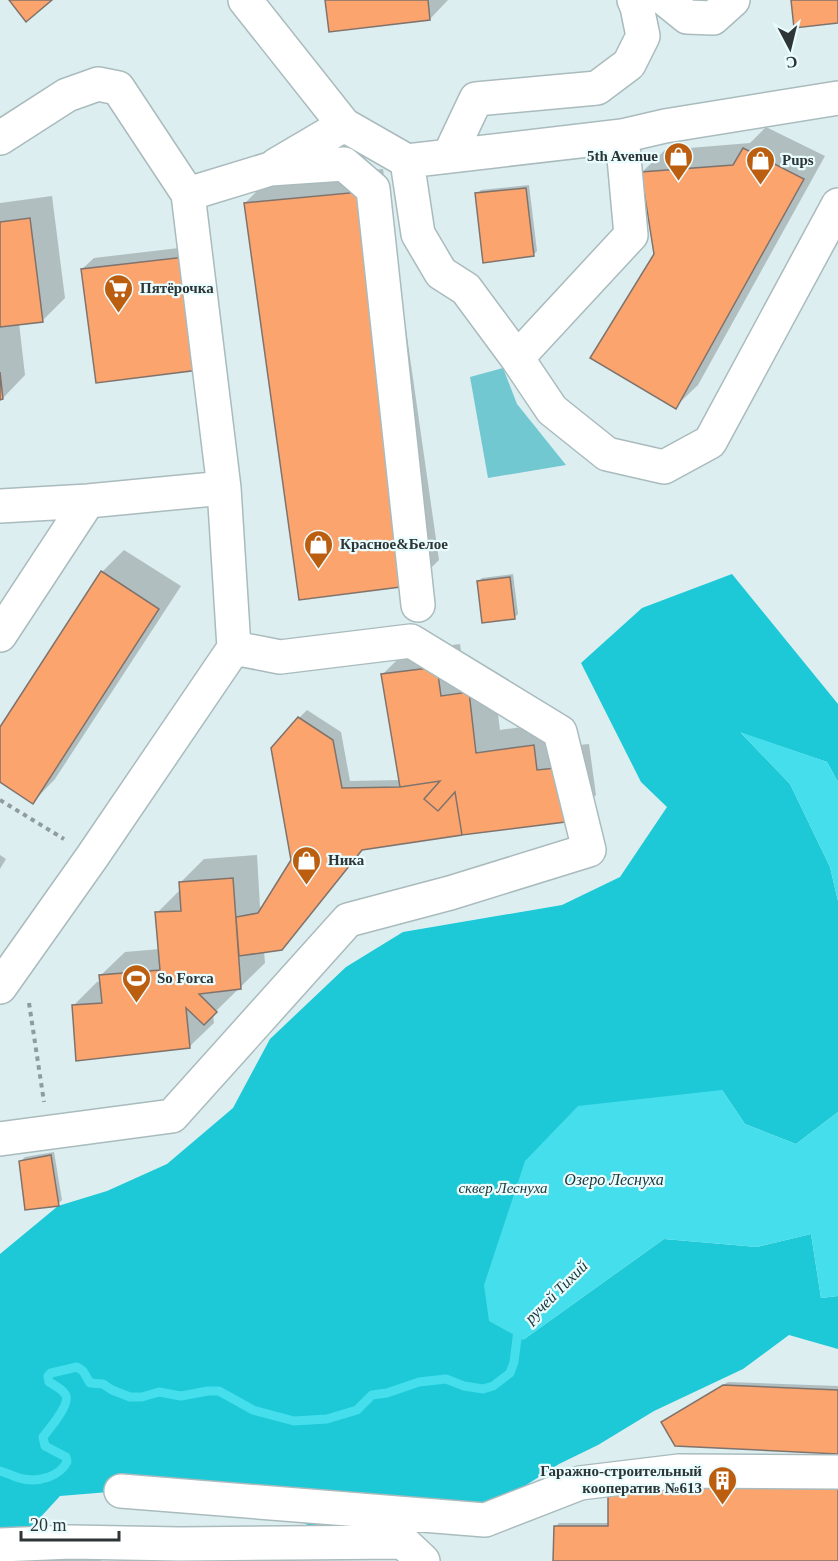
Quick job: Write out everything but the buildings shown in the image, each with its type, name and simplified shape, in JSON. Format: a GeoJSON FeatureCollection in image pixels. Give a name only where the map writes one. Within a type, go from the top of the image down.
{"type":"FeatureCollection","features":[{"type":"Feature","properties":{"kind":"street"},"geometry":{"type":"LineString","coordinates":[[245,0],[344,125],[407,160],[622,136],[665,126],[838,98]]}},
{"type":"Feature","properties":{"kind":"street"},"geometry":{"type":"LineString","coordinates":[[449,156],[476,99],[597,88],[629,64],[643,36],[638,7],[634,0]]}},
{"type":"Feature","properties":{"kind":"street"},"geometry":{"type":"LineString","coordinates":[[666,0],[687,17],[713,18],[733,0]]}},
{"type":"Feature","properties":{"kind":"street"},"geometry":{"type":"LineString","coordinates":[[0,138],[67,95],[98,84],[118,88],[188,194],[225,488],[234,648],[92,857],[0,987]]}},
{"type":"Feature","properties":{"kind":"street"},"geometry":{"type":"LineString","coordinates":[[270,169],[344,125]]}},
{"type":"Feature","properties":{"kind":"street"},"geometry":{"type":"LineString","coordinates":[[517,358],[631,235],[622,136]]}},
{"type":"Feature","properties":{"kind":"street"},"geometry":{"type":"LineString","coordinates":[[407,160],[418,234],[441,273],[466,289],[552,410],[607,453],[664,467],[710,442],[838,205]]}},
{"type":"Feature","properties":{"kind":"street"},"geometry":{"type":"LineString","coordinates":[[188,194],[270,169],[344,164],[373,189],[418,604]]}},
{"type":"Feature","properties":{"kind":"street"},"geometry":{"type":"LineString","coordinates":[[0,506],[88,501],[225,488]]}},
{"type":"Feature","properties":{"kind":"street"},"geometry":{"type":"LineString","coordinates":[[0,635],[88,501]]}},
{"type":"Feature","properties":{"kind":"street"},"geometry":{"type":"LineString","coordinates":[[0,1139],[172,1116],[348,920],[589,850],[560,732],[411,641],[280,657],[234,648]]}},
{"type":"Feature","properties":{"kind":"street"},"geometry":{"type":"LineString","coordinates":[[121,1491],[485,1520],[580,1483],[679,1471],[838,1472]]}},
{"type":"Feature","properties":{"kind":"street"},"geometry":{"type":"LineString","coordinates":[[0,1545],[71,1542],[180,1544],[403,1542],[423,1561]]}},
{"type":"Feature","properties":{"kind":"path"},"geometry":{"type":"LineString","coordinates":[[0,800],[92,857]]}},
{"type":"Feature","properties":{"kind":"path"},"geometry":{"type":"LineString","coordinates":[[21,957],[49,1132]]}},
{"type":"Feature","properties":{"kind":"shaded area"},"geometry":{"type":"Polygon","coordinates":[[[503,368],[517,404],[566,465],[488,478],[470,377],[503,368]]]}},
{"type":"Feature","properties":{"kind":"green space","name":"сквер Леснуха"},"geometry":{"type":"Polygon","coordinates":[[[732,574],[838,704],[838,782],[827,762],[741,733],[790,784],[830,867],[838,901],[838,1112],[796,1144],[745,1124],[722,1090],[523,1340],[664,1239],[757,1247],[811,1234],[821,1298],[838,1296],[838,1349],[789,1335],[743,1369],[654,1411],[598,1445],[559,1464],[503,1500],[339,1540],[254,1499],[121,1491],[60,1496],[26,1533],[0,1537],[0,1254],[58,1206],[107,1191],[167,1164],[233,1108],[270,1039],[346,967],[403,932],[562,905],[620,877],[667,807],[641,782],[581,663],[642,608],[732,574]]]}},
{"type":"Feature","properties":{"kind":"water"},"geometry":{"type":"Polygon","coordinates":[[[740,732],[827,762],[838,782],[838,901],[830,867],[790,784],[740,732]]]}},
{"type":"Feature","properties":{"kind":"water","name":"Озеро Леснуха"},"geometry":{"type":"Polygon","coordinates":[[[722,1090],[745,1124],[796,1144],[838,1112],[838,1296],[821,1298],[811,1234],[757,1247],[664,1239],[523,1340],[489,1321],[484,1285],[525,1161],[578,1106],[722,1090]]]}},
{"type":"Feature","properties":{"kind":"waterway","name":"ручей Тихий"},"geometry":{"type":"LineString","coordinates":[[0,1471],[18,1478],[36,1480],[54,1475],[67,1462],[66,1457],[45,1446],[43,1437],[59,1416],[66,1398],[62,1390],[49,1382],[48,1376],[51,1373],[77,1367],[83,1371],[90,1383],[103,1384],[130,1397],[142,1397],[159,1392],[181,1396],[219,1391],[253,1410],[294,1421],[327,1419],[357,1410],[372,1395],[387,1393],[419,1382],[446,1379],[464,1386],[483,1389],[493,1386],[510,1373],[520,1328]]}},
{"type":"Feature","properties":{"kind":"place","name":"5th Avenue"},"geometry":{"type":"Point","coordinates":[679,182]}},
{"type":"Feature","properties":{"kind":"place","name":"Pups"},"geometry":{"type":"Point","coordinates":[761,186]}},
{"type":"Feature","properties":{"kind":"place","name":"Пятёрочка"},"geometry":{"type":"Point","coordinates":[119,314]}},
{"type":"Feature","properties":{"kind":"place","name":"Красное&Белое"},"geometry":{"type":"Point","coordinates":[319,570]}},
{"type":"Feature","properties":{"kind":"place","name":"Ника"},"geometry":{"type":"Point","coordinates":[307,886]}},
{"type":"Feature","properties":{"kind":"place","name":"So Forca"},"geometry":{"type":"Point","coordinates":[136,1004]}},
{"type":"Feature","properties":{"kind":"place","name":"Гаражно-строительный кооператив №613"},"geometry":{"type":"Point","coordinates":[723,1506]}}]}
